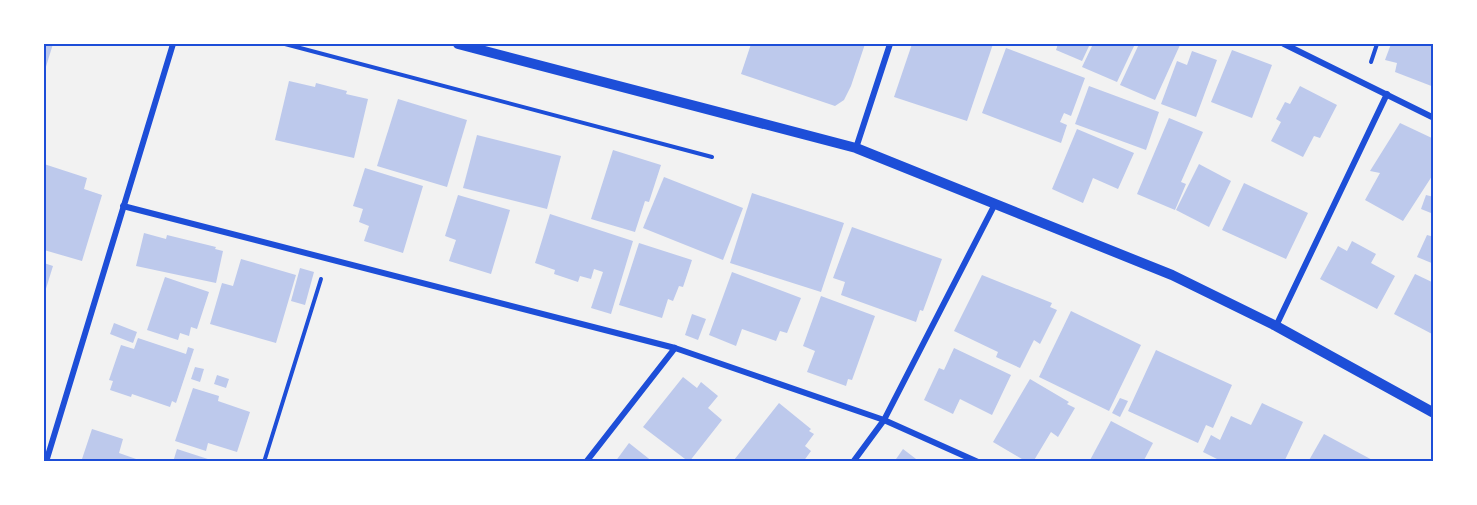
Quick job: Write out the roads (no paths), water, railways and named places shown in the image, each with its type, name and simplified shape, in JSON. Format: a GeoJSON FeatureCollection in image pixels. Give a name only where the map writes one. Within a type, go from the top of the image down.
{"type":"FeatureCollection","features":[{"type":"Feature","properties":{"kind":"street"},"geometry":{"type":"LineString","coordinates":[[46,462],[173,44]]}},
{"type":"Feature","properties":{"kind":"street"},"geometry":{"type":"LineString","coordinates":[[458,44],[856,148],[1172,275],[1276,326],[1434,413]]}},
{"type":"Feature","properties":{"kind":"street"},"geometry":{"type":"LineString","coordinates":[[856,148],[890,44]]}},
{"type":"Feature","properties":{"kind":"street"},"geometry":{"type":"LineString","coordinates":[[1284,44],[1434,118]]}},
{"type":"Feature","properties":{"kind":"street"},"geometry":{"type":"LineString","coordinates":[[1276,326],[1387,94]]}},
{"type":"Feature","properties":{"kind":"street"},"geometry":{"type":"LineString","coordinates":[[853,462],[884,420],[994,204]]}},
{"type":"Feature","properties":{"kind":"street"},"geometry":{"type":"LineString","coordinates":[[123,206],[675,348],[884,420],[978,462]]}},
{"type":"Feature","properties":{"kind":"street"},"geometry":{"type":"LineString","coordinates":[[586,462],[675,348]]}}]}
